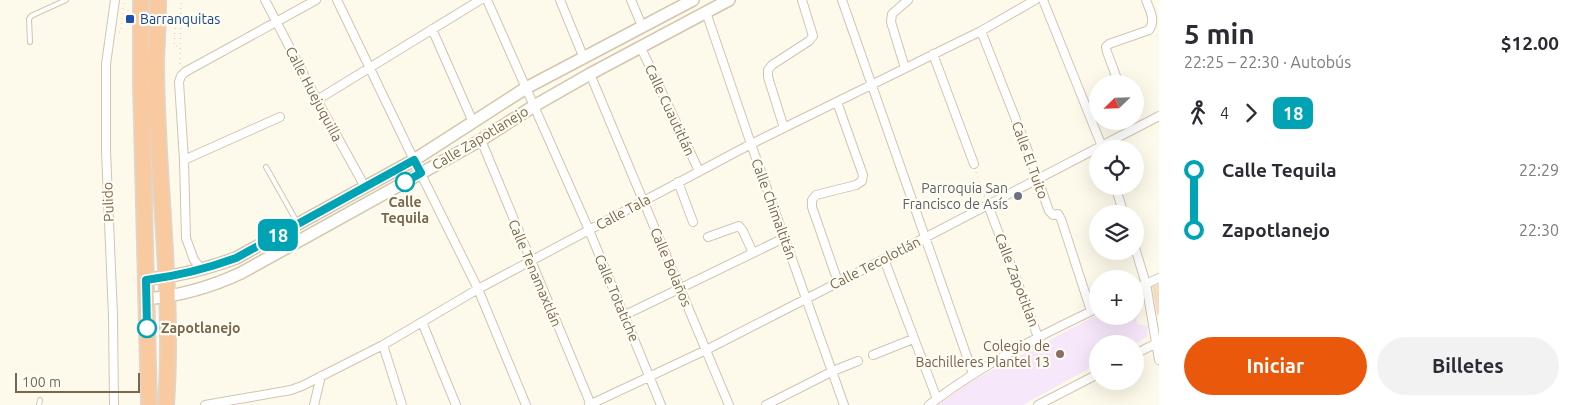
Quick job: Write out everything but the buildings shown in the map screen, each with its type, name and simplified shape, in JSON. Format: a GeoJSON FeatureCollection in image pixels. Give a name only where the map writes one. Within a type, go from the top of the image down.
{"type":"FeatureCollection","features":[{"type":"Feature","properties":{"kind":"highway"},"geometry":{"type":"LineString","coordinates":[[141,0],[141,93],[149,405]]}},
{"type":"Feature","properties":{"kind":"highway"},"geometry":{"type":"LineString","coordinates":[[158,0],[156,61],[170,349],[166,405]]}},
{"type":"Feature","properties":{"kind":"street","name":"Pulido"},"geometry":{"type":"LineString","coordinates":[[114,405],[113,316],[106,152],[106,64],[115,0]]}},
{"type":"Feature","properties":{"kind":"street","name":"Calle Huejuquilla"},"geometry":{"type":"LineString","coordinates":[[265,0],[316,100],[365,187]]}},
{"type":"Feature","properties":{"kind":"street"},"geometry":{"type":"LineString","coordinates":[[207,269],[199,266],[194,260],[186,238],[179,82],[181,76],[185,72],[316,0]]}},
{"type":"Feature","properties":{"kind":"street"},"geometry":{"type":"LineString","coordinates":[[338,0],[478,289],[526,405]]}},
{"type":"Feature","properties":{"kind":"street"},"geometry":{"type":"LineString","coordinates":[[316,100],[480,0]]}},
{"type":"Feature","properties":{"kind":"street","name":"Calle Totatiche"},"geometry":{"type":"LineString","coordinates":[[487,0],[625,315],[661,405]]}},
{"type":"Feature","properties":{"kind":"street"},"geometry":{"type":"LineString","coordinates":[[560,0],[583,56]]}},
{"type":"Feature","properties":{"kind":"street"},"geometry":{"type":"LineString","coordinates":[[632,0],[642,26]]}},
{"type":"Feature","properties":{"kind":"street","name":"Calle Zapotlanejo"},"geometry":{"type":"LineString","coordinates":[[146,280],[207,269],[236,258],[414,160],[526,88],[583,56],[693,0]]}},
{"type":"Feature","properties":{"kind":"street","name":"Calle Zapotlanejo"},"geometry":{"type":"LineString","coordinates":[[146,300],[168,297],[221,282],[242,273],[481,140],[534,106],[590,74],[729,0]]}},
{"type":"Feature","properties":{"kind":"street"},"geometry":{"type":"LineString","coordinates":[[784,128],[768,77],[768,70],[772,65],[809,41],[813,36],[802,0]]}},
{"type":"Feature","properties":{"kind":"street"},"geometry":{"type":"LineString","coordinates":[[842,0],[973,374]]}},
{"type":"Feature","properties":{"kind":"street"},"geometry":{"type":"LineString","coordinates":[[905,68],[891,22],[892,14],[908,0]]}},
{"type":"Feature","properties":{"kind":"street","name":"Calle Tala"},"geometry":{"type":"LineString","coordinates":[[205,405],[231,403],[291,390],[321,376],[384,345],[478,289],[678,182],[751,144],[872,86],[1035,0]]}},
{"type":"Feature","properties":{"kind":"street"},"geometry":{"type":"LineString","coordinates":[[1043,0],[1100,140]]}},
{"type":"Feature","properties":{"kind":"street"},"geometry":{"type":"LineString","coordinates":[[1115,75],[1106,52],[1106,47],[1109,44],[1149,30],[1153,25],[1153,19],[1146,0]]}},
{"type":"Feature","properties":{"kind":"street","name":"Calle Chimaltitán"},"geometry":{"type":"LineString","coordinates":[[706,12],[844,405]]}},
{"type":"Feature","properties":{"kind":"street"},"geometry":{"type":"LineString","coordinates":[[432,29],[473,122]]}},
{"type":"Feature","properties":{"kind":"street","name":"Calle El Tuito"},"geometry":{"type":"LineString","coordinates":[[981,30],[1024,140],[1048,211],[1053,215],[1058,214],[1061,219],[1089,296]]}},
{"type":"Feature","properties":{"kind":"street","name":"Calle Cuautitlán"},"geometry":{"type":"LineString","coordinates":[[641,48],[699,171]]}},
{"type":"Feature","properties":{"kind":"street"},"geometry":{"type":"LineString","coordinates":[[934,54],[974,164]]}},
{"type":"Feature","properties":{"kind":"street","name":"Calle Bolaños"},"geometry":{"type":"LineString","coordinates":[[590,74],[729,405]]}},
{"type":"Feature","properties":{"kind":"street"},"geometry":{"type":"LineString","coordinates":[[837,102],[863,175],[862,181],[856,185],[816,195],[812,200],[812,207],[838,282]]}},
{"type":"Feature","properties":{"kind":"street","name":"Calle Tecolotlán"},"geometry":{"type":"LineString","coordinates":[[1144,121],[1159,116]]}},
{"type":"Feature","properties":{"kind":"street"},"geometry":{"type":"LineString","coordinates":[[184,160],[280,117]]}},
{"type":"Feature","properties":{"kind":"street","name":"Calle Tecolotlán"},"geometry":{"type":"LineString","coordinates":[[1113,140],[1127,130]]}},
{"type":"Feature","properties":{"kind":"street","name":"Calle Tenamaxtlán"},"geometry":{"type":"LineString","coordinates":[[481,140],[590,405]]}},
{"type":"Feature","properties":{"kind":"street","name":"Calle Tecolotlán"},"geometry":{"type":"LineString","coordinates":[[590,405],[706,350],[1089,154]]}},
{"type":"Feature","properties":{"kind":"street"},"geometry":{"type":"LineString","coordinates":[[678,182],[693,222]]}},
{"type":"Feature","properties":{"kind":"street","name":"Calle Zapotitlan"},"geometry":{"type":"LineString","coordinates":[[988,205],[1038,337]]}},
{"type":"Feature","properties":{"kind":"street"},"geometry":{"type":"LineString","coordinates":[[708,237],[739,226],[753,253]]}},
{"type":"Feature","properties":{"kind":"street"},"geometry":{"type":"LineString","coordinates":[[625,315],[784,238]]}},
{"type":"Feature","properties":{"kind":"street"},"geometry":{"type":"LineString","coordinates":[[884,260],[937,399]]}},
{"type":"Feature","properties":{"kind":"street"},"geometry":{"type":"LineString","coordinates":[[1139,260],[1146,284],[1158,342],[1159,360]]}},
{"type":"Feature","properties":{"kind":"street"},"geometry":{"type":"LineString","coordinates":[[1146,284],[1159,278]]}},
{"type":"Feature","properties":{"kind":"street"},"geometry":{"type":"LineString","coordinates":[[929,405],[973,374],[1038,337],[1089,312]]}},
{"type":"Feature","properties":{"kind":"street"},"geometry":{"type":"LineString","coordinates":[[422,322],[456,405]]}},
{"type":"Feature","properties":{"kind":"street"},"geometry":{"type":"LineString","coordinates":[[873,355],[913,339]]}},
{"type":"Feature","properties":{"kind":"street"},"geometry":{"type":"LineString","coordinates":[[1144,349],[1158,342]]}},
{"type":"Feature","properties":{"kind":"street"},"geometry":{"type":"LineString","coordinates":[[384,345],[402,405]]}},
{"type":"Feature","properties":{"kind":"street"},"geometry":{"type":"LineString","coordinates":[[766,405],[832,371],[858,361]]}},
{"type":"Feature","properties":{"kind":"street"},"geometry":{"type":"LineString","coordinates":[[314,405],[321,376]]}},
{"type":"Feature","properties":{"kind":"street"},"geometry":{"type":"LineString","coordinates":[[1038,405],[1089,379]]}},
{"type":"Feature","properties":{"kind":"lane"},"geometry":{"type":"LineString","coordinates":[[30,42],[29,19],[31,16],[66,0]]}},
{"type":"Feature","properties":{"kind":"lane"},"geometry":{"type":"LineString","coordinates":[[266,167],[298,224]]}},
{"type":"Feature","properties":{"kind":"path"},"geometry":{"type":"LineString","coordinates":[[122,32],[124,0]]}},
{"type":"Feature","properties":{"kind":"path"},"geometry":{"type":"LineString","coordinates":[[128,16],[129,0]]}},
{"type":"Feature","properties":{"kind":"path"},"geometry":{"type":"LineString","coordinates":[[177,0],[181,0],[179,46],[181,76]]}},
{"type":"Feature","properties":{"kind":"path"},"geometry":{"type":"LineString","coordinates":[[176,18],[174,46],[179,46]]}},
{"type":"Feature","properties":{"kind":"path"},"geometry":{"type":"LineString","coordinates":[[974,164],[988,205]]}},
{"type":"Feature","properties":{"kind":"shaded area","name":"Colegio de Bachilleres Plantel 13"},"geometry":{"type":"Polygon","coordinates":[[[1089,319],[1089,325],[1148,326],[1147,337],[1144,339],[1144,335],[1089,335],[1089,368],[1023,405],[938,405],[968,383],[1089,319]]]}},
{"type":"Feature","properties":{"kind":"bus line","name":"18"},"geometry":{"type":"LineString","coordinates":[[147,328],[146,280],[207,269],[236,258],[414,160],[421,173],[405,182]]}},
{"type":"Feature","properties":{"kind":"place","name":"Barranquitas"},"geometry":{"type":"Point","coordinates":[130,19]}},
{"type":"Feature","properties":{"kind":"place","name":"Calle Tequila"},"geometry":{"type":"Point","coordinates":[405,182]}},
{"type":"Feature","properties":{"kind":"place","name":"Parroquia San Francisco de Asís"},"geometry":{"type":"Point","coordinates":[1018,196]}},
{"type":"Feature","properties":{"kind":"place","name":"Zapotlanejo"},"geometry":{"type":"Point","coordinates":[147,328]}},
{"type":"Feature","properties":{"kind":"place","name":"Colegio de Bachilleres Plantel 13"},"geometry":{"type":"Point","coordinates":[1060,354]}}]}
